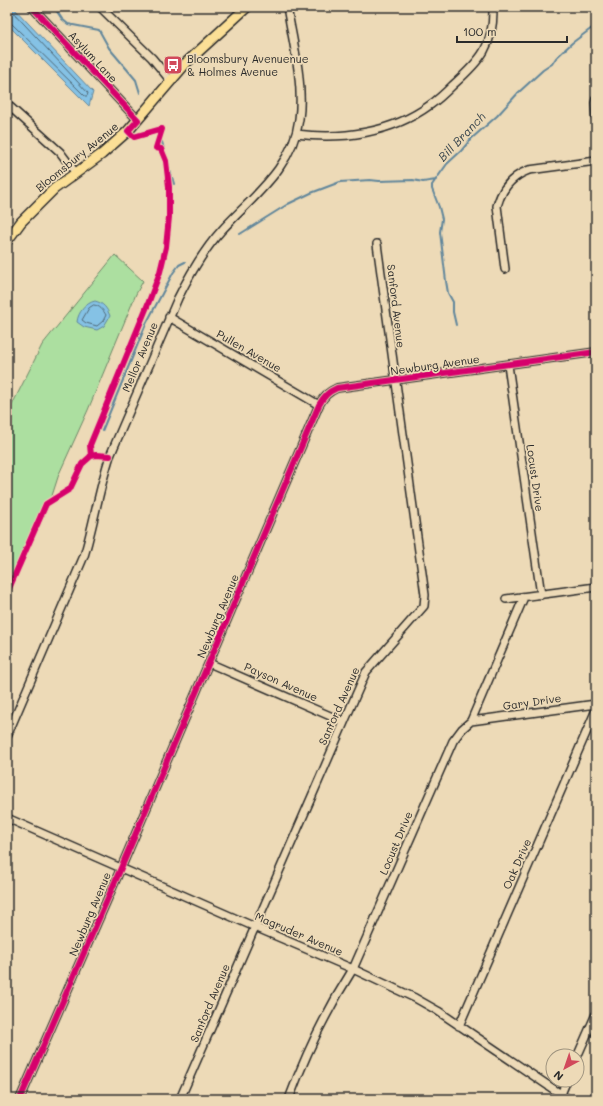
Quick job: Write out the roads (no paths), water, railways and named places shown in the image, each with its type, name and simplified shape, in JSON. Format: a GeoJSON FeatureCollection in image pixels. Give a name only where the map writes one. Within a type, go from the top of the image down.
{"type":"FeatureCollection","features":[{"type":"Feature","properties":{"kind":"main road","name":"Bloomsbury Avenue"},"geometry":{"type":"LineString","coordinates":[[7,241],[21,222],[54,189],[115,144],[138,120],[170,80],[187,62],[247,7]]}},
{"type":"Feature","properties":{"kind":"street","name":"Asylum Lane"},"geometry":{"type":"LineString","coordinates":[[32,7],[138,120]]}},
{"type":"Feature","properties":{"kind":"street"},"geometry":{"type":"LineString","coordinates":[[100,7],[152,58],[170,80]]}},
{"type":"Feature","properties":{"kind":"street","name":"Mellor Avenue"},"geometry":{"type":"LineString","coordinates":[[7,736],[84,556],[91,533],[102,482],[110,456],[186,280],[207,248],[282,166],[289,153],[296,134],[301,101],[287,7]]}},
{"type":"Feature","properties":{"kind":"street"},"geometry":{"type":"LineString","coordinates":[[296,134],[315,137],[333,137],[387,128],[425,108],[468,72],[479,60],[492,34],[494,21],[493,7]]}},
{"type":"Feature","properties":{"kind":"street"},"geometry":{"type":"LineString","coordinates":[[596,99],[596,118]]}},
{"type":"Feature","properties":{"kind":"street"},"geometry":{"type":"LineString","coordinates":[[7,104],[60,152],[76,172]]}},
{"type":"Feature","properties":{"kind":"street"},"geometry":{"type":"LineString","coordinates":[[505,268],[497,206],[500,197],[508,184],[519,174],[529,170],[596,161]]}},
{"type":"Feature","properties":{"kind":"street","name":"Sanford Avenue"},"geometry":{"type":"LineString","coordinates":[[180,1099],[366,672],[421,610],[425,601],[377,244]]}},
{"type":"Feature","properties":{"kind":"street","name":"Pullen Avenue"},"geometry":{"type":"LineString","coordinates":[[169,317],[319,405]]}},
{"type":"Feature","properties":{"kind":"street","name":"Newburg Avenue"},"geometry":{"type":"LineString","coordinates":[[20,1099],[121,868],[319,405],[324,397],[329,391],[338,388],[596,352]]}},
{"type":"Feature","properties":{"kind":"street","name":"Locust Drive"},"geometry":{"type":"LineString","coordinates":[[508,365],[541,595]]}},
{"type":"Feature","properties":{"kind":"street"},"geometry":{"type":"LineString","coordinates":[[506,599],[596,587]]}},
{"type":"Feature","properties":{"kind":"street","name":"Locust Drive"},"geometry":{"type":"LineString","coordinates":[[289,1099],[324,1018],[354,969],[453,741],[462,729],[471,721],[524,597]]}},
{"type":"Feature","properties":{"kind":"street","name":"Payson Avenue"},"geometry":{"type":"LineString","coordinates":[[209,663],[344,722]]}},
{"type":"Feature","properties":{"kind":"street","name":"Gary Drive"},"geometry":{"type":"LineString","coordinates":[[471,721],[596,704]]}},
{"type":"Feature","properties":{"kind":"street","name":"Oak Drive"},"geometry":{"type":"LineString","coordinates":[[459,1026],[596,710]]}},
{"type":"Feature","properties":{"kind":"street","name":"Magruder Avenue"},"geometry":{"type":"LineString","coordinates":[[7,818],[354,969],[415,998],[438,1011],[560,1097],[568,1099]]}},
{"type":"Feature","properties":{"kind":"street"},"geometry":{"type":"LineString","coordinates":[[581,1048],[596,1014]]}},
{"type":"Feature","properties":{"kind":"water"},"geometry":{"type":"Polygon","coordinates":[[[7,7],[13,7],[93,92],[89,106],[7,24],[7,7]]]}},
{"type":"Feature","properties":{"kind":"water"},"geometry":{"type":"Polygon","coordinates":[[[95,301],[104,306],[110,316],[104,326],[97,330],[84,327],[77,322],[83,308],[95,301]]]}},
{"type":"Feature","properties":{"kind":"waterway"},"geometry":{"type":"LineString","coordinates":[[54,7],[62,19],[68,24],[99,30],[109,48],[136,80],[140,93]]}},
{"type":"Feature","properties":{"kind":"waterway","name":"Bill Branch"},"geometry":{"type":"LineString","coordinates":[[456,325],[453,312],[453,302],[448,293],[446,281],[440,232],[442,219],[432,185],[447,164],[471,139],[497,116],[519,92],[543,70],[552,64],[556,58],[572,43],[596,25]]}},
{"type":"Feature","properties":{"kind":"waterway"},"geometry":{"type":"LineString","coordinates":[[162,142],[174,184]]}},
{"type":"Feature","properties":{"kind":"waterway"},"geometry":{"type":"LineString","coordinates":[[240,234],[288,204],[340,182],[370,180],[413,180],[423,182],[436,180]]}},
{"type":"Feature","properties":{"kind":"waterway"},"geometry":{"type":"LineString","coordinates":[[102,431],[146,324],[173,273],[179,265],[185,262]]}},
{"type":"Feature","properties":{"kind":"place","name":"Bloomsbury Avenuenue & Holmes Avenue"},"geometry":{"type":"Point","coordinates":[173,65]}}]}
